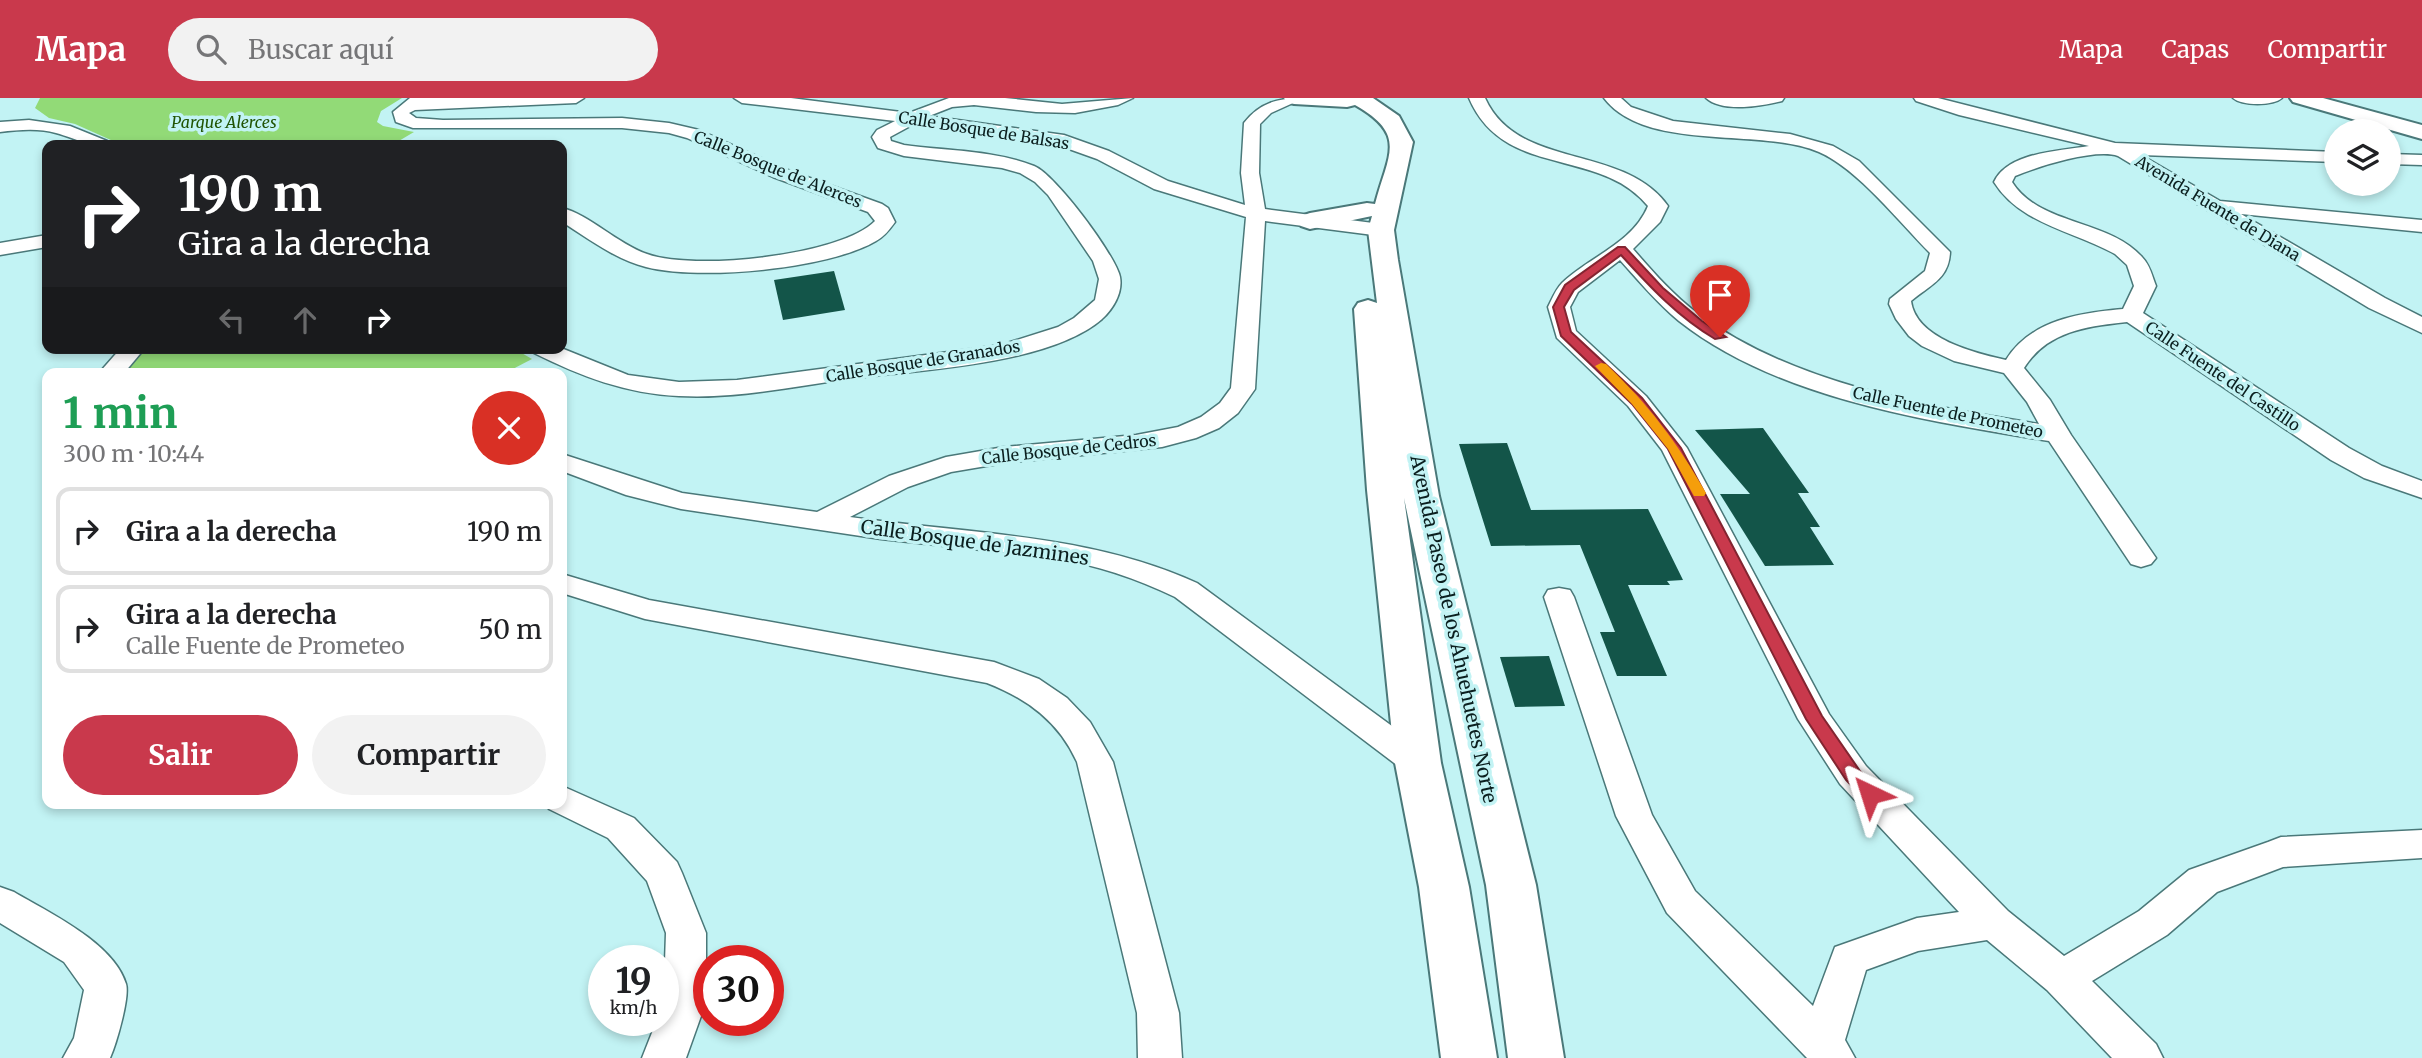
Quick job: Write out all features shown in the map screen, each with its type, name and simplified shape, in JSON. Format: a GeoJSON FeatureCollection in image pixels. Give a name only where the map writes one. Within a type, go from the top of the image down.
{"type":"FeatureCollection","features":[{"type":"Feature","properties":{"kind":"street"},"geometry":{"type":"LineString","coordinates":[[414,101],[576,98]]}},
{"type":"Feature","properties":{"kind":"street","name":"Calle Bosque de Balsas"},"geometry":{"type":"LineString","coordinates":[[742,98],[987,127],[1082,146],[1161,185],[1256,214],[1310,220]]}},
{"type":"Feature","properties":{"kind":"street","name":"Calle Bosque de Granados"},"geometry":{"type":"LineString","coordinates":[[553,354],[624,382],[679,389],[737,387],[1001,352],[1041,342],[1078,326],[1102,305],[1111,286],[1106,267],[1045,178],[1025,168],[901,150],[884,144],[883,134],[945,104],[967,100],[993,100],[1058,110],[1101,105],[1125,98]]}},
{"type":"Feature","properties":{"kind":"street"},"geometry":{"type":"LineString","coordinates":[[1295,98],[1349,99]]}},
{"type":"Feature","properties":{"kind":"street","name":"Calle Bosque de Cedros"},"geometry":{"type":"LineString","coordinates":[[824,520],[893,482],[942,466],[992,456],[1157,440],[1194,430],[1223,414],[1243,389],[1256,214],[1250,173],[1252,123],[1265,110],[1295,98]]}},
{"type":"Feature","properties":{"kind":"street"},"geometry":{"type":"LineString","coordinates":[[1477,98],[1487,120],[1530,147],[1613,173],[1639,184],[1652,194],[1658,205],[1653,218],[1622,250],[1569,288],[1559,307],[1565,333],[1637,401],[1674,448],[1815,719],[1853,775],[1994,923],[2062,978],[2141,1058]]}},
{"type":"Feature","properties":{"kind":"street"},"geometry":{"type":"LineString","coordinates":[[1612,98],[1633,114],[1658,123],[1776,137],[1811,144],[1837,153],[1853,165],[1940,252],[1938,269],[1933,277],[1901,299],[1900,304],[1907,322],[1939,345],[1973,359],[2012,368],[2023,349],[2044,334],[2082,321],[2132,314]]}},
{"type":"Feature","properties":{"kind":"street"},"geometry":{"type":"LineString","coordinates":[[1714,98],[1753,104],[1776,98]]}},
{"type":"Feature","properties":{"kind":"street","name":"Avenida Fuente de Diana"},"geometry":{"type":"LineString","coordinates":[[1922,98],[1965,112],[2095,142],[2133,156],[2377,303],[2422,326]]}},
{"type":"Feature","properties":{"kind":"street"},"geometry":{"type":"LineString","coordinates":[[2241,98],[2270,98],[2342,119]]}},
{"type":"Feature","properties":{"kind":"street"},"geometry":{"type":"LineString","coordinates":[[2300,98],[2422,132]]}},
{"type":"Feature","properties":{"kind":"street","name":"Avenida Paseo de los Ahuehuetes Norte"},"geometry":{"type":"LineString","coordinates":[[1349,99],[1393,121],[1401,131],[1402,142],[1370,222],[1385,490],[1418,763],[1444,887],[1469,1058]]}},
{"type":"Feature","properties":{"kind":"street"},"geometry":{"type":"LineString","coordinates":[[443,125],[440,118],[443,114],[463,100]]}},
{"type":"Feature","properties":{"kind":"street","name":"Calle Bosque de Alerces"},"geometry":{"type":"LineString","coordinates":[[414,101],[400,115],[406,120],[443,125],[622,123],[682,130],[779,173],[875,208],[881,212],[885,222],[870,238],[838,250],[722,267],[693,267],[664,265],[639,258],[567,217]]}},
{"type":"Feature","properties":{"kind":"street"},"geometry":{"type":"LineString","coordinates":[[9,125],[28,107]]}},
{"type":"Feature","properties":{"kind":"street"},"geometry":{"type":"LineString","coordinates":[[9,125],[62,127],[90,140]]}},
{"type":"Feature","properties":{"kind":"street"},"geometry":{"type":"LineString","coordinates":[[2401,136],[2422,141]]}},
{"type":"Feature","properties":{"kind":"street"},"geometry":{"type":"LineString","coordinates":[[2107,148],[2324,157]]}},
{"type":"Feature","properties":{"kind":"street","name":"Calle Fuente del Castillo"},"geometry":{"type":"LineString","coordinates":[[2107,148],[2059,155],[2020,166],[2007,173],[2003,182],[2009,194],[2025,206],[2108,243],[2135,262],[2144,286],[2132,314],[2340,454],[2373,472],[2422,490]]}},
{"type":"Feature","properties":{"kind":"street"},"geometry":{"type":"LineString","coordinates":[[2401,159],[2422,160]]}},
{"type":"Feature","properties":{"kind":"street"},"geometry":{"type":"LineString","coordinates":[[2212,205],[2422,226]]}},
{"type":"Feature","properties":{"kind":"street"},"geometry":{"type":"LineString","coordinates":[[1310,220],[1370,222]]}},
{"type":"Feature","properties":{"kind":"street","name":"Avenida Paseo de los Ahuehuetes Norte"},"geometry":{"type":"LineString","coordinates":[[1370,222],[1421,496],[1511,885],[1536,1058]]}},
{"type":"Feature","properties":{"kind":"street"},"geometry":{"type":"LineString","coordinates":[[0,249],[42,242]]}},
{"type":"Feature","properties":{"kind":"street","name":"Calle Fuente de Prometeo"},"geometry":{"type":"LineString","coordinates":[[1622,250],[1659,291],[1697,324],[1742,350],[1804,376],[1889,403],[2058,435]]}},
{"type":"Feature","properties":{"kind":"street"},"geometry":{"type":"LineString","coordinates":[[2377,303],[2422,307]]}},
{"type":"Feature","properties":{"kind":"street"},"geometry":{"type":"LineString","coordinates":[[116,368],[128,354]]}},
{"type":"Feature","properties":{"kind":"street","name":"Calle Fuente de Prometeo"},"geometry":{"type":"LineString","coordinates":[[2012,368],[2038,400],[2058,435]]}},
{"type":"Feature","properties":{"kind":"street"},"geometry":{"type":"LineString","coordinates":[[2058,435],[2141,558]]}},
{"type":"Feature","properties":{"kind":"street","name":"Calle Bosque de Jazmines"},"geometry":{"type":"LineString","coordinates":[[567,464],[636,489],[681,500],[881,530],[1054,549],[1119,563],[1154,575],[1186,590],[1418,763]]}},
{"type":"Feature","properties":{"kind":"street"},"geometry":{"type":"LineString","coordinates":[[567,585],[645,610],[994,673],[1018,682],[1060,708],[1087,742],[1095,762],[1158,1013],[1160,1058]]}},
{"type":"Feature","properties":{"kind":"street"},"geometry":{"type":"LineString","coordinates":[[1559,597],[1634,816],[1681,902],[1828,1051]]}},
{"type":"Feature","properties":{"kind":"street"},"geometry":{"type":"LineString","coordinates":[[567,801],[621,828],[663,873],[686,933],[685,1002],[664,1058]]}},
{"type":"Feature","properties":{"kind":"street"},"geometry":{"type":"LineString","coordinates":[[2062,978],[2153,923],[2203,881],[2281,852],[2422,844]]}},
{"type":"Feature","properties":{"kind":"street"},"geometry":{"type":"LineString","coordinates":[[0,903],[78,950],[106,986],[94,1046],[85,1058]]}},
{"type":"Feature","properties":{"kind":"street"},"geometry":{"type":"LineString","coordinates":[[1828,1051],[1849,959],[1917,935],[1994,923]]}},
{"type":"Feature","properties":{"kind":"green space","name":"Parque Alerces"},"geometry":{"type":"Polygon","coordinates":[[[40,98],[402,98],[381,111],[377,122],[383,126],[414,132],[400,140],[111,140],[75,124],[49,118],[35,108],[40,98]]]}},
{"type":"Feature","properties":{"kind":"green space"},"geometry":{"type":"Polygon","coordinates":[[[138,354],[523,354],[532,359],[515,368],[126,368],[138,354]]]}},
{"type":"Feature","properties":{"kind":"building"},"geometry":{"type":"Polygon","coordinates":[[[834,271],[845,310],[783,320],[774,280],[834,271]]]}},
{"type":"Feature","properties":{"kind":"building"},"geometry":{"type":"Polygon","coordinates":[[[1763,428],[1809,493],[1798,493],[1820,527],[1810,527],[1834,565],[1765,566],[1720,494],[1750,494],[1695,430],[1763,428]]]}},
{"type":"Feature","properties":{"kind":"building"},"geometry":{"type":"Polygon","coordinates":[[[1507,443],[1531,510],[1648,509],[1683,580],[1667,581],[1670,585],[1628,585],[1667,676],[1617,676],[1600,632],[1615,632],[1580,545],[1491,546],[1459,444],[1507,443]]]}},
{"type":"Feature","properties":{"kind":"building"},"geometry":{"type":"Polygon","coordinates":[[[1549,656],[1565,706],[1515,707],[1500,657],[1549,656]]]}},
{"type":"Feature","properties":{"kind":"slow traffic"},"geometry":{"type":"LineString","coordinates":[[1601,366],[1637,401],[1674,448],[1699,493]]}},
{"type":"Feature","properties":{"kind":"route"},"geometry":{"type":"LineString","coordinates":[[1720,337],[1697,324],[1659,291],[1622,250],[1569,288],[1559,307],[1565,333],[1637,401],[1674,448],[1815,719],[1853,775],[1870,794]]}}]}
